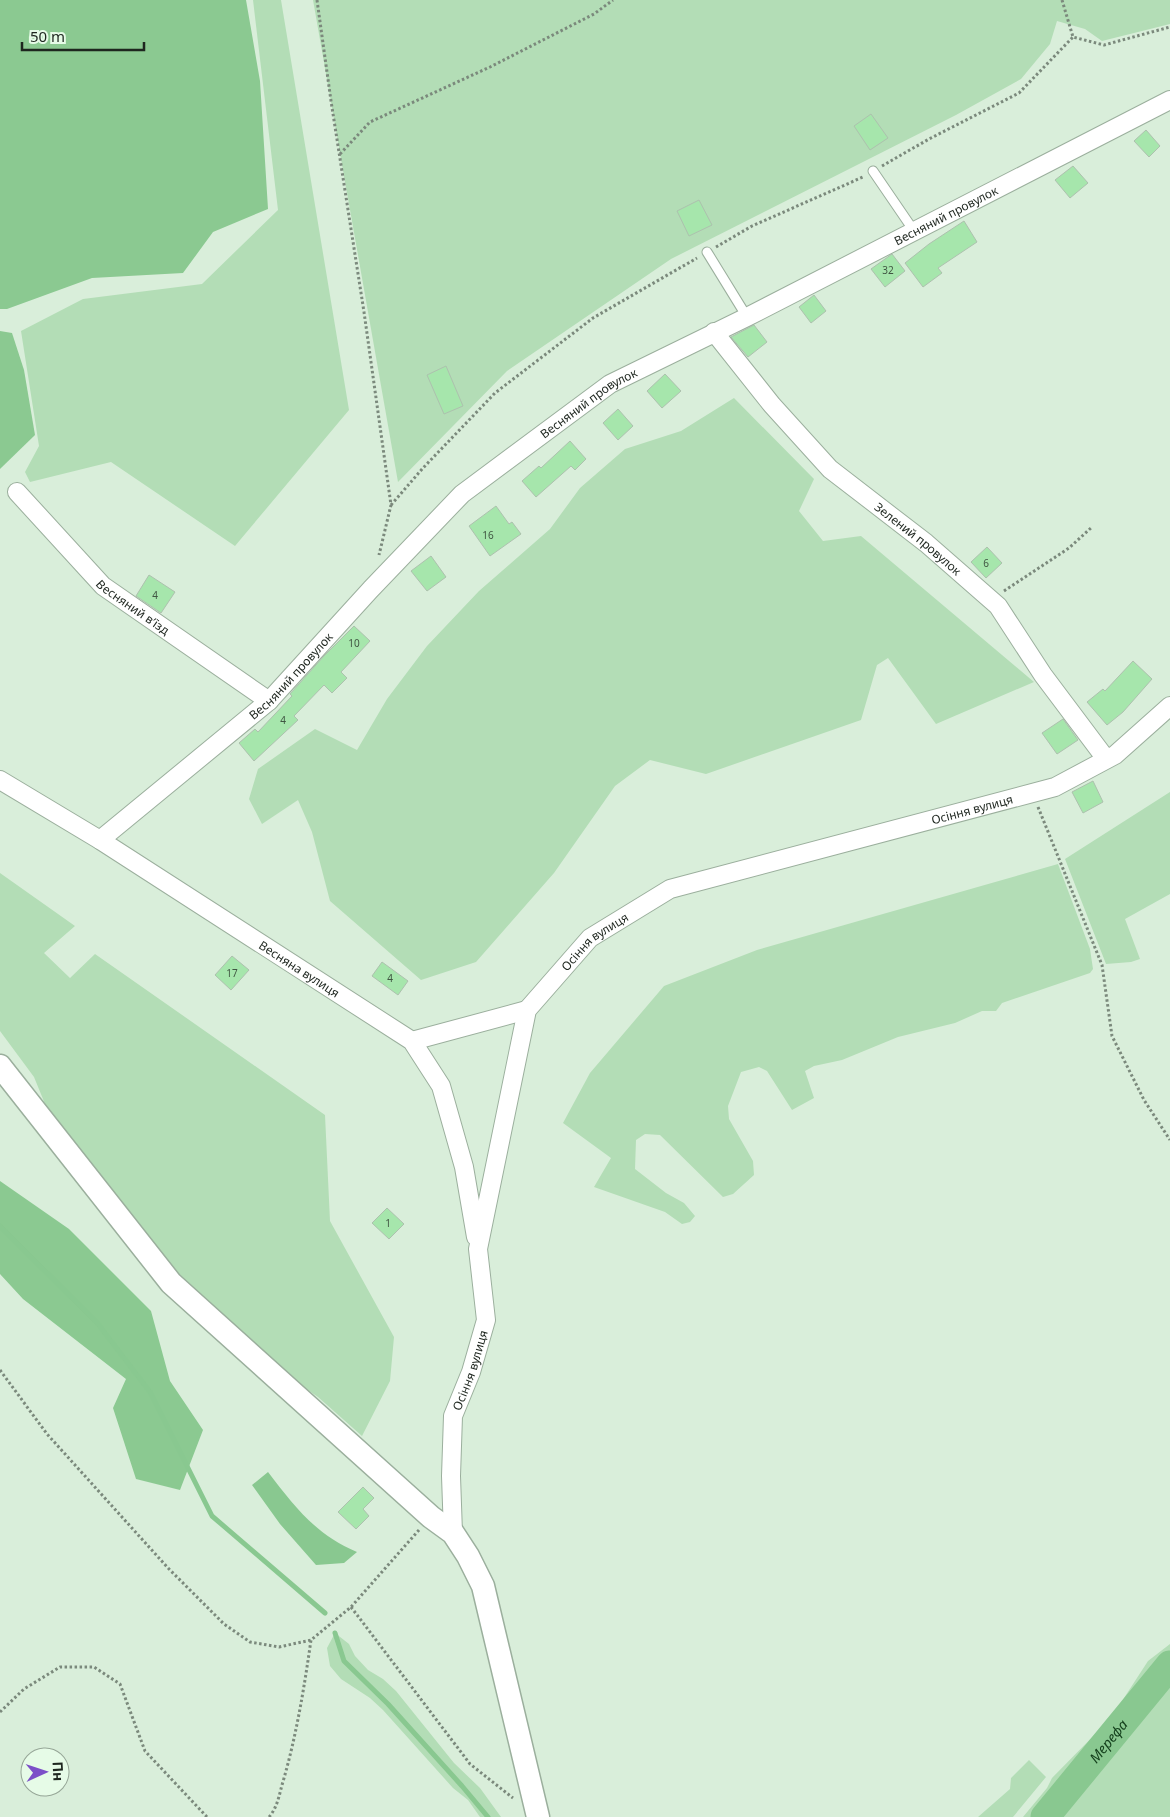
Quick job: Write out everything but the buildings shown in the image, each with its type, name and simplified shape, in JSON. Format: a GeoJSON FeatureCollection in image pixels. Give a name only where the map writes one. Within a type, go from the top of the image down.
{"type":"FeatureCollection","features":[{"type":"Feature","properties":{"kind":"street","name":"Весняний провулок"},"geometry":{"type":"LineString","coordinates":[[100,840],[268,701],[371,588],[462,494],[610,384],[746,317],[1170,100]]}},
{"type":"Feature","properties":{"kind":"street","name":"Зелений провулок"},"geometry":{"type":"LineString","coordinates":[[714,332],[772,405],[830,469],[926,544],[998,606],[1043,675],[1106,760]]}},
{"type":"Feature","properties":{"kind":"street","name":"Весняний в’їзд"},"geometry":{"type":"LineString","coordinates":[[17,492],[103,586],[268,701]]}},
{"type":"Feature","properties":{"kind":"street","name":"Осіння вулиця"},"geometry":{"type":"LineString","coordinates":[[453,1533],[451,1476],[453,1416],[471,1372],[486,1320],[478,1249],[527,1010],[590,938],[670,889],[1055,787],[1115,755],[1170,706]]}},
{"type":"Feature","properties":{"kind":"street","name":"Весняна вулиця"},"geometry":{"type":"LineString","coordinates":[[0,780],[100,840],[412,1042],[441,1086],[464,1166],[478,1249]]}},
{"type":"Feature","properties":{"kind":"street"},"geometry":{"type":"LineString","coordinates":[[412,1042],[527,1010]]}},
{"type":"Feature","properties":{"kind":"street"},"geometry":{"type":"LineString","coordinates":[[0,1066],[171,1283],[431,1516],[453,1533],[468,1556],[483,1586],[538,1817]]}},
{"type":"Feature","properties":{"kind":"lane"},"geometry":{"type":"LineString","coordinates":[[874,171],[914,231]]}},
{"type":"Feature","properties":{"kind":"lane"},"geometry":{"type":"LineString","coordinates":[[708,252],[746,317]]}},
{"type":"Feature","properties":{"kind":"path"},"geometry":{"type":"LineString","coordinates":[[317,0],[391,505],[378,561]]}},
{"type":"Feature","properties":{"kind":"path"},"geometry":{"type":"LineString","coordinates":[[340,154],[370,122],[498,62],[594,14],[613,0]]}},
{"type":"Feature","properties":{"kind":"path"},"geometry":{"type":"LineString","coordinates":[[1062,0],[1073,36],[1104,45],[1170,27]]}},
{"type":"Feature","properties":{"kind":"path"},"geometry":{"type":"LineString","coordinates":[[991,599],[1069,548],[1092,527]]}},
{"type":"Feature","properties":{"kind":"path"},"geometry":{"type":"LineString","coordinates":[[1033,793],[1102,965],[1112,1036],[1144,1100],[1170,1140]]}},
{"type":"Feature","properties":{"kind":"path"},"geometry":{"type":"LineString","coordinates":[[0,1370],[47,1434],[168,1568],[224,1624],[250,1642],[279,1647],[312,1640],[351,1607],[431,1516]]}},
{"type":"Feature","properties":{"kind":"path"},"geometry":{"type":"LineString","coordinates":[[351,1607],[470,1764],[515,1799]]}},
{"type":"Feature","properties":{"kind":"path"},"geometry":{"type":"LineString","coordinates":[[269,1817],[275,1811],[287,1769],[302,1704],[312,1640]]}},
{"type":"Feature","properties":{"kind":"path"},"geometry":{"type":"LineString","coordinates":[[0,1712],[24,1689],[60,1667],[94,1667],[120,1684],[145,1751],[207,1817]]}},
{"type":"Feature","properties":{"kind":"shaded area"},"geometry":{"type":"Polygon","coordinates":[[[0,0],[246,0],[260,81],[268,209],[213,232],[183,273],[92,278],[7,309],[0,309],[0,0]]]}},
{"type":"Feature","properties":{"kind":"shaded area"},"geometry":{"type":"Polygon","coordinates":[[[253,0],[281,0],[349,410],[235,546],[111,462],[30,482],[25,472],[39,446],[21,331],[83,299],[202,284],[278,210],[253,0]]]}},
{"type":"Feature","properties":{"kind":"shaded area"},"geometry":{"type":"Polygon","coordinates":[[[313,0],[1170,0],[1170,24],[1102,41],[1085,29],[1057,21],[1050,44],[1021,79],[956,115],[671,259],[507,371],[398,482],[313,0]]]}},
{"type":"Feature","properties":{"kind":"shaded area"},"geometry":{"type":"Polygon","coordinates":[[[0,331],[12,333],[24,370],[35,435],[0,469],[0,331]]]}},
{"type":"Feature","properties":{"kind":"shaded area"},"geometry":{"type":"Polygon","coordinates":[[[734,398],[814,479],[799,511],[823,541],[861,536],[1034,682],[936,724],[888,658],[877,665],[861,720],[706,774],[650,760],[615,786],[554,873],[476,962],[421,980],[330,901],[312,832],[298,800],[262,824],[249,799],[258,769],[315,729],[357,750],[387,699],[427,646],[479,591],[550,529],[580,488],[625,449],[681,431],[734,398]]]}},
{"type":"Feature","properties":{"kind":"shaded area"},"geometry":{"type":"Polygon","coordinates":[[[1170,792],[1170,894],[1125,919],[1140,959],[1131,962],[1106,964],[1065,859],[1170,792]]]}},
{"type":"Feature","properties":{"kind":"shaded area"},"geometry":{"type":"Polygon","coordinates":[[[1058,864],[1090,949],[1093,969],[1090,973],[1002,1003],[996,1011],[982,1011],[955,1023],[898,1037],[842,1060],[814,1066],[805,1071],[814,1098],[792,1110],[767,1071],[759,1067],[741,1072],[728,1106],[729,1119],[753,1161],[754,1175],[733,1194],[723,1197],[660,1135],[645,1134],[636,1140],[635,1169],[666,1193],[684,1203],[695,1216],[690,1222],[682,1224],[665,1212],[594,1187],[611,1158],[563,1123],[590,1073],[664,986],[757,950],[1058,864]]]}},
{"type":"Feature","properties":{"kind":"shaded area"},"geometry":{"type":"Polygon","coordinates":[[[0,873],[75,926],[44,953],[70,978],[95,954],[325,1115],[330,1221],[394,1337],[390,1381],[362,1436],[318,1397],[273,1366],[206,1305],[156,1249],[54,1126],[34,1077],[0,1031],[0,873]]]}},
{"type":"Feature","properties":{"kind":"shaded area"},"geometry":{"type":"Polygon","coordinates":[[[0,1181],[69,1229],[151,1311],[170,1381],[203,1430],[180,1490],[136,1479],[113,1408],[126,1379],[23,1299],[0,1274],[0,1181]]]}},
{"type":"Feature","properties":{"kind":"shaded area"},"geometry":{"type":"Polygon","coordinates":[[[268,1472],[287,1497],[318,1528],[342,1545],[357,1552],[344,1563],[316,1565],[280,1524],[252,1485],[268,1472]]]}},
{"type":"Feature","properties":{"kind":"shaded area"},"geometry":{"type":"Polygon","coordinates":[[[335,1633],[349,1644],[355,1656],[368,1670],[383,1679],[396,1691],[454,1763],[480,1788],[501,1817],[480,1817],[468,1800],[453,1788],[383,1710],[370,1698],[341,1679],[330,1666],[327,1648],[335,1633]]]}},
{"type":"Feature","properties":{"kind":"shaded area"},"geometry":{"type":"Polygon","coordinates":[[[1170,1644],[1170,1817],[1023,1817],[1047,1788],[1052,1778],[1111,1718],[1148,1661],[1170,1644]]]}},
{"type":"Feature","properties":{"kind":"shaded area"},"geometry":{"type":"Polygon","coordinates":[[[1029,1760],[1046,1777],[1013,1817],[978,1817],[1010,1789],[1011,1778],[1029,1760]]]}},
{"type":"Feature","properties":{"kind":"waterway"},"geometry":{"type":"LineString","coordinates":[[0,1226],[98,1324],[150,1392],[212,1516],[325,1613]]}},
{"type":"Feature","properties":{"kind":"waterway"},"geometry":{"type":"LineString","coordinates":[[335,1633],[344,1661],[388,1704],[488,1817]]}},
{"type":"Feature","properties":{"kind":"waterway","name":"Мерефа"},"geometry":{"type":"LineString","coordinates":[[1045,1817],[1170,1665]]}},
{"type":"Feature","properties":{"kind":"waterway"},"geometry":{"type":"LineString","coordinates":[[1161,1676],[1170,1680]]}}]}
